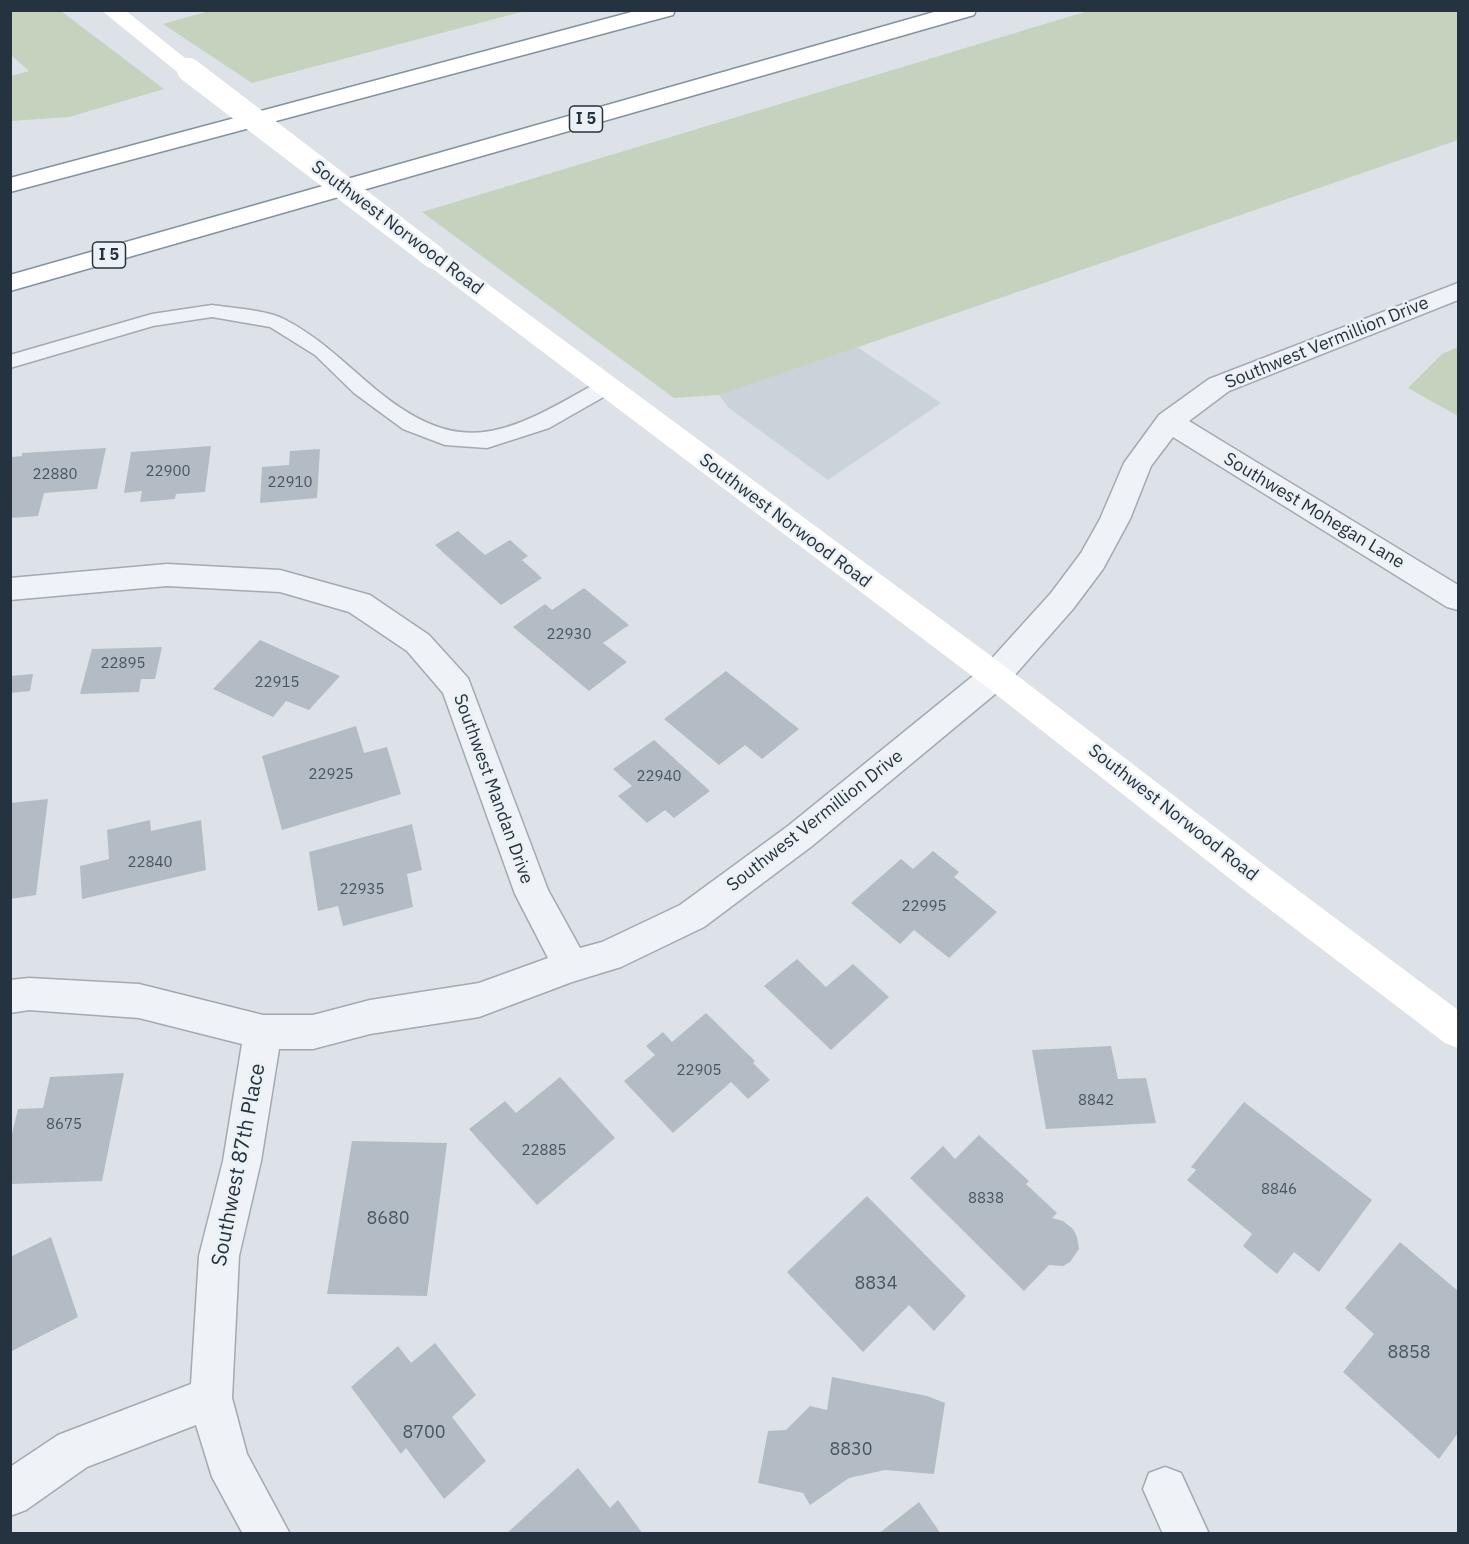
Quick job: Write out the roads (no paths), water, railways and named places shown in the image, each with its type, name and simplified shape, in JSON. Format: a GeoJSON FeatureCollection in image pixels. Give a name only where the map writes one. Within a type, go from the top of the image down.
{"type":"FeatureCollection","features":[{"type":"Feature","properties":{"kind":"main road","name":"Southwest Norwood Road"},"geometry":{"type":"LineString","coordinates":[[111,10],[434,257],[995,676],[1255,878],[1458,1031]]}},
{"type":"Feature","properties":{"kind":"main road"},"geometry":{"type":"LineString","coordinates":[[10,185],[665,10]]}},
{"type":"Feature","properties":{"kind":"main road","name":"I 5"},"geometry":{"type":"LineString","coordinates":[[10,283],[966,10]]}},
{"type":"Feature","properties":{"kind":"street","name":"Southwest Vermillion Drive"},"geometry":{"type":"LineString","coordinates":[[10,997],[29,994],[139,1001],[263,1032],[313,1032],[370,1017],[479,1000],[571,966],[608,956],[692,916],[800,836],[995,676],[1062,601],[1092,561],[1115,519],[1138,462],[1169,422],[1203,396],[1245,374],[1458,291]]}},
{"type":"Feature","properties":{"kind":"street","name":"Southwest Mohegan Lane"},"geometry":{"type":"LineString","coordinates":[[1169,422],[1458,599]]}},
{"type":"Feature","properties":{"kind":"street","name":"Southwest Mandan Drive"},"geometry":{"type":"LineString","coordinates":[[10,590],[167,575],[280,581],[359,603],[418,642],[457,687],[532,894],[571,966]]}},
{"type":"Feature","properties":{"kind":"street","name":"Southwest 87th Place"},"geometry":{"type":"LineString","coordinates":[[263,1032],[242,1161],[219,1256],[211,1398],[227,1462],[268,1533]]}},
{"type":"Feature","properties":{"kind":"street"},"geometry":{"type":"LineString","coordinates":[[10,1494],[73,1450],[211,1398]]}},
{"type":"Feature","properties":{"kind":"street"},"geometry":{"type":"LineString","coordinates":[[1165,1489],[1187,1533]]}},
{"type":"Feature","properties":{"kind":"lane"},"geometry":{"type":"LineString","coordinates":[[10,362],[152,320],[212,311],[275,322],[322,351],[361,387],[410,424],[445,438],[487,441],[542,423],[608,386]]}}]}
